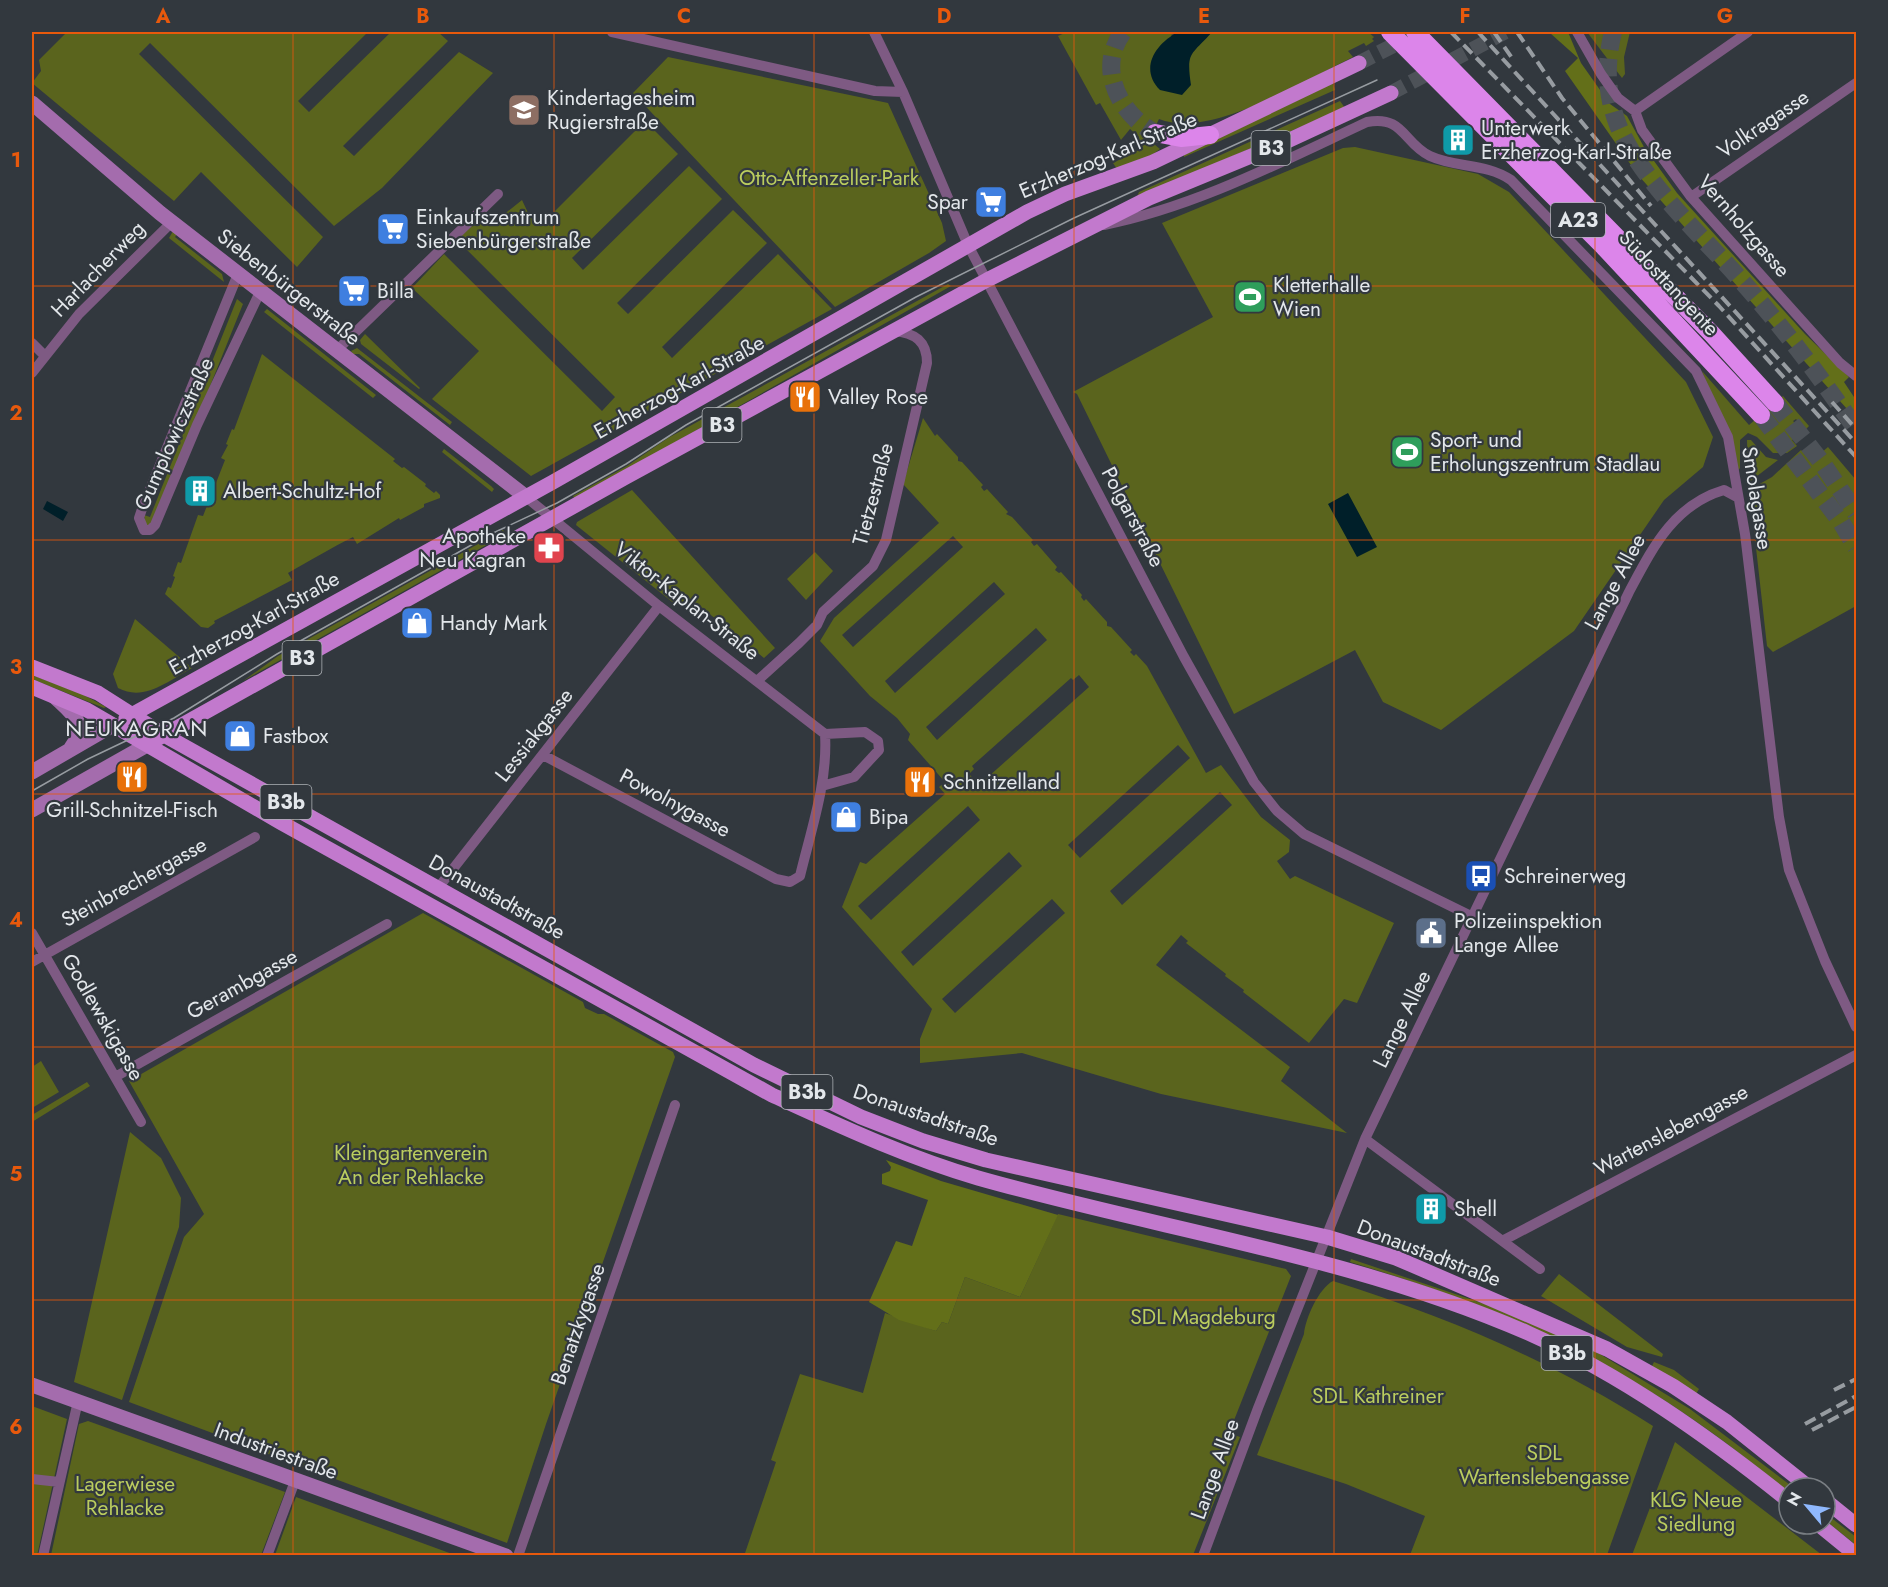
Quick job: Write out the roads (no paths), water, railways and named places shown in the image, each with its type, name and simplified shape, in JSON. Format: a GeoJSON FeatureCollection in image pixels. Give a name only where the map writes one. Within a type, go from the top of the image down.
{"type":"FeatureCollection","features":[{"type":"Feature","properties":{"kind":"highway","name":"Südosttangente"},"geometry":{"type":"LineString","coordinates":[[1390,32],[1596,238],[1761,415]]}},
{"type":"Feature","properties":{"kind":"highway","name":"Südosttangente"},"geometry":{"type":"LineString","coordinates":[[1415,32],[1695,317],[1775,403]]}},
{"type":"Feature","properties":{"kind":"highway"},"geometry":{"type":"LineString","coordinates":[[1155,133],[1181,138],[1210,135]]}},
{"type":"Feature","properties":{"kind":"main road","name":"Erzherzog-Karl-Straße"},"geometry":{"type":"LineString","coordinates":[[113,725],[526,497],[968,245],[1065,195],[1153,162],[1359,63]]}},
{"type":"Feature","properties":{"kind":"main road","name":"B3"},"geometry":{"type":"LineString","coordinates":[[147,745],[892,330],[1086,228],[1149,198],[1283,143],[1391,93]]}},
{"type":"Feature","properties":{"kind":"main road","name":"Donaustadtstraße"},"geometry":{"type":"LineString","coordinates":[[32,668],[98,693],[164,735],[754,1065],[861,1117],[922,1141],[986,1160],[1327,1238],[1396,1258],[1607,1349],[1673,1386],[1718,1416],[1795,1476]]}},
{"type":"Feature","properties":{"kind":"main road","name":"Donaustadtstraße"},"geometry":{"type":"LineString","coordinates":[[32,687],[52,694],[113,725],[772,1095],[851,1132],[913,1157],[977,1178],[1316,1260],[1456,1305],[1528,1334],[1593,1366],[1660,1407],[1736,1459],[1777,1491]]}},
{"type":"Feature","properties":{"kind":"main road"},"geometry":{"type":"LineString","coordinates":[[1837,1509],[1857,1525]]}},
{"type":"Feature","properties":{"kind":"main road"},"geometry":{"type":"LineString","coordinates":[[1833,1536],[1857,1555]]}},
{"type":"Feature","properties":{"kind":"street"},"geometry":{"type":"LineString","coordinates":[[612,32],[875,91],[903,92]]}},
{"type":"Feature","properties":{"kind":"street","name":"Polgarstraße"},"geometry":{"type":"LineString","coordinates":[[874,32],[903,92],[968,245],[1184,657],[1254,782],[1277,811],[1304,834],[1473,916]]}},
{"type":"Feature","properties":{"kind":"street","name":"Vernholzgasse"},"geometry":{"type":"LineString","coordinates":[[1577,32],[1586,53],[1600,74],[1618,98],[1635,111],[1642,130],[1691,197],[1840,363],[1857,376]]}},
{"type":"Feature","properties":{"kind":"street"},"geometry":{"type":"LineString","coordinates":[[1635,111],[1748,32]]}},
{"type":"Feature","properties":{"kind":"street","name":"Volkragasse"},"geometry":{"type":"LineString","coordinates":[[1691,197],[1857,83]]}},
{"type":"Feature","properties":{"kind":"street","name":"Siebenbürgerstraße"},"geometry":{"type":"LineString","coordinates":[[32,103],[260,292],[526,497]]}},
{"type":"Feature","properties":{"kind":"street","name":"Smolagasse"},"geometry":{"type":"LineString","coordinates":[[1086,228],[1141,218],[1270,166],[1367,122],[1389,122],[1399,127],[1429,156],[1494,170],[1511,180],[1696,371],[1728,437],[1746,540],[1779,817],[1789,870],[1825,961],[1857,1027]]}},
{"type":"Feature","properties":{"kind":"street"},"geometry":{"type":"LineString","coordinates":[[336,351],[498,194]]}},
{"type":"Feature","properties":{"kind":"street","name":"Harlacherweg"},"geometry":{"type":"LineString","coordinates":[[32,374],[44,355],[110,281],[173,221]]}},
{"type":"Feature","properties":{"kind":"street","name":"Gumplowiczstraße"},"geometry":{"type":"LineString","coordinates":[[238,274],[142,508],[139,518],[144,530],[150,530],[155,525],[197,424],[260,292]]}},
{"type":"Feature","properties":{"kind":"street","name":"Tietzestraße"},"geometry":{"type":"LineString","coordinates":[[757,681],[817,625],[823,612],[873,566],[886,540],[927,363],[927,349],[916,336],[892,330]]}},
{"type":"Feature","properties":{"kind":"street"},"geometry":{"type":"LineString","coordinates":[[32,344],[44,355]]}},
{"type":"Feature","properties":{"kind":"street","name":"Lange Allee"},"geometry":{"type":"LineString","coordinates":[[1203,1556],[1316,1260],[1327,1238],[1365,1139],[1654,546],[1670,524],[1695,502],[1724,490],[1737,497]]}},
{"type":"Feature","properties":{"kind":"street","name":"Viktor-Kaplan-Straße"},"geometry":{"type":"LineString","coordinates":[[526,497],[659,606],[825,734]]}},
{"type":"Feature","properties":{"kind":"street","name":"Lessiakgasse"},"geometry":{"type":"LineString","coordinates":[[438,888],[659,606]]}},
{"type":"Feature","properties":{"kind":"street"},"geometry":{"type":"LineString","coordinates":[[52,694],[78,723],[80,734],[69,750]]}},
{"type":"Feature","properties":{"kind":"street","name":"Erzherzog-Karl-Straße"},"geometry":{"type":"LineString","coordinates":[[32,772],[113,725]]}},
{"type":"Feature","properties":{"kind":"street"},"geometry":{"type":"LineString","coordinates":[[865,732],[878,741],[879,750],[854,777],[822,786],[826,753],[825,734],[865,732]]}},
{"type":"Feature","properties":{"kind":"street"},"geometry":{"type":"LineString","coordinates":[[32,810],[147,745]]}},
{"type":"Feature","properties":{"kind":"street","name":"Powolnygasse"},"geometry":{"type":"LineString","coordinates":[[543,755],[776,879],[790,882],[800,876],[822,786]]}},
{"type":"Feature","properties":{"kind":"street","name":"Steinbrechergasse"},"geometry":{"type":"LineString","coordinates":[[32,962],[255,837]]}},
{"type":"Feature","properties":{"kind":"street","name":"Gerambgasse"},"geometry":{"type":"LineString","coordinates":[[116,1077],[387,924]]}},
{"type":"Feature","properties":{"kind":"street","name":"Godlewskigasse"},"geometry":{"type":"LineString","coordinates":[[32,933],[141,1122]]}},
{"type":"Feature","properties":{"kind":"street","name":"Wartenslebengasse"},"geometry":{"type":"LineString","coordinates":[[1504,1240],[1857,1055]]}},
{"type":"Feature","properties":{"kind":"street","name":"Benatzkygasse"},"geometry":{"type":"LineString","coordinates":[[518,1556],[675,1105]]}},
{"type":"Feature","properties":{"kind":"street"},"geometry":{"type":"LineString","coordinates":[[1365,1139],[1504,1240],[1540,1269]]}},
{"type":"Feature","properties":{"kind":"street","name":"Industriestraße"},"geometry":{"type":"LineString","coordinates":[[32,1385],[506,1556]]}},
{"type":"Feature","properties":{"kind":"street"},"geometry":{"type":"LineString","coordinates":[[43,1556],[78,1401]]}},
{"type":"Feature","properties":{"kind":"street"},"geometry":{"type":"LineString","coordinates":[[32,1479],[59,1482]]}},
{"type":"Feature","properties":{"kind":"street"},"geometry":{"type":"LineString","coordinates":[[267,1556],[295,1481]]}},
{"type":"Feature","properties":{"kind":"water"},"geometry":{"type":"Polygon","coordinates":[[[1178,32],[1212,32],[1192,55],[1189,66],[1191,85],[1182,95],[1160,90],[1154,82],[1150,66],[1157,50],[1178,32]]]}},
{"type":"Feature","properties":{"kind":"water"},"geometry":{"type":"Polygon","coordinates":[[[1348,493],[1377,547],[1357,557],[1328,504],[1348,493]]]}},
{"type":"Feature","properties":{"kind":"water"},"geometry":{"type":"Polygon","coordinates":[[[47,501],[68,512],[63,521],[43,509],[47,501]]]}},
{"type":"Feature","properties":{"kind":"tunnel"},"geometry":{"type":"LineString","coordinates":[[1123,32],[1115,46],[1112,60],[1115,89],[1131,114],[1155,133]]}},
{"type":"Feature","properties":{"kind":"tunnel"},"geometry":{"type":"LineString","coordinates":[[1391,93],[1505,32]]}},
{"type":"Feature","properties":{"kind":"tunnel"},"geometry":{"type":"LineString","coordinates":[[1613,32],[1608,67],[1609,90],[1618,125],[1628,145],[1672,206],[1739,278],[1785,333],[1856,429]]}},
{"type":"Feature","properties":{"kind":"tunnel"},"geometry":{"type":"LineString","coordinates":[[1359,63],[1410,37]]}},
{"type":"Feature","properties":{"kind":"tunnel"},"geometry":{"type":"LineString","coordinates":[[1775,403],[1820,460],[1856,513]]}},
{"type":"Feature","properties":{"kind":"tunnel"},"geometry":{"type":"LineString","coordinates":[[1761,415],[1841,522],[1856,547]]}},
{"type":"Feature","properties":{"kind":"tram line"},"geometry":{"type":"LineString","coordinates":[[32,791],[88,759],[174,718],[277,654],[491,534],[557,503],[626,464],[686,425],[916,297],[1074,218],[1377,80]]}},
{"type":"Feature","properties":{"kind":"railway"},"geometry":{"type":"LineString","coordinates":[[1451,32],[1719,306],[1856,457]]}},
{"type":"Feature","properties":{"kind":"railway"},"geometry":{"type":"LineString","coordinates":[[1478,32],[1856,443]]}},
{"type":"Feature","properties":{"kind":"railway"},"geometry":{"type":"LineString","coordinates":[[1494,32],[1512,58]]}},
{"type":"Feature","properties":{"kind":"railway"},"geometry":{"type":"LineString","coordinates":[[1517,32],[1562,98],[1651,206]]}},
{"type":"Feature","properties":{"kind":"railway"},"geometry":{"type":"LineString","coordinates":[[1832,402],[1856,429]]}},
{"type":"Feature","properties":{"kind":"railway"},"geometry":{"type":"LineString","coordinates":[[1834,1390],[1856,1379]]}},
{"type":"Feature","properties":{"kind":"railway"},"geometry":{"type":"LineString","coordinates":[[1805,1424],[1856,1396]]}},
{"type":"Feature","properties":{"kind":"railway"},"geometry":{"type":"LineString","coordinates":[[1812,1430],[1856,1407]]}},
{"type":"Feature","properties":{"kind":"place","name":"Kindertagesheim Rugierstraße"},"geometry":{"type":"Point","coordinates":[524,110]}},
{"type":"Feature","properties":{"kind":"place","name":"Unterwerk Erzherzog-Karl-Straße"},"geometry":{"type":"Point","coordinates":[1458,140]}},
{"type":"Feature","properties":{"kind":"place","name":"Spar"},"geometry":{"type":"Point","coordinates":[991,202]}},
{"type":"Feature","properties":{"kind":"place","name":"Einkaufszentrum Siebenbürgerstraße"},"geometry":{"type":"Point","coordinates":[393,229]}},
{"type":"Feature","properties":{"kind":"place","name":"Billa"},"geometry":{"type":"Point","coordinates":[354,291]}},
{"type":"Feature","properties":{"kind":"place","name":"Kletterhalle Wien"},"geometry":{"type":"Point","coordinates":[1250,297]}},
{"type":"Feature","properties":{"kind":"place","name":"Valley Rose"},"geometry":{"type":"Point","coordinates":[805,397]}},
{"type":"Feature","properties":{"kind":"place","name":"Sport- und Erholungszentrum Stadlau"},"geometry":{"type":"Point","coordinates":[1407,452]}},
{"type":"Feature","properties":{"kind":"place","name":"Albert-Schultz-Hof"},"geometry":{"type":"Point","coordinates":[200,491]}},
{"type":"Feature","properties":{"kind":"place","name":"Apotheke Neu Kagran"},"geometry":{"type":"Point","coordinates":[549,548]}},
{"type":"Feature","properties":{"kind":"place","name":"Handy Mark"},"geometry":{"type":"Point","coordinates":[417,623]}},
{"type":"Feature","properties":{"kind":"place","name":"Fastbox"},"geometry":{"type":"Point","coordinates":[240,736]}},
{"type":"Feature","properties":{"kind":"place","name":"Grill-Schnitzel-Fisch"},"geometry":{"type":"Point","coordinates":[132,777]}},
{"type":"Feature","properties":{"kind":"place","name":"Schnitzelland"},"geometry":{"type":"Point","coordinates":[920,782]}},
{"type":"Feature","properties":{"kind":"place","name":"Bipa"},"geometry":{"type":"Point","coordinates":[846,817]}},
{"type":"Feature","properties":{"kind":"place","name":"Schreinerweg"},"geometry":{"type":"Point","coordinates":[1481,876]}},
{"type":"Feature","properties":{"kind":"place","name":"Polizeiinspektion Lange Allee"},"geometry":{"type":"Point","coordinates":[1431,933]}},
{"type":"Feature","properties":{"kind":"place","name":"Shell"},"geometry":{"type":"Point","coordinates":[1431,1209]}},
{"type":"Feature","properties":{"kind":"district","name":"NEUKAGRAN"},"geometry":{"type":"Point","coordinates":[137,728]}},
{"type":"Feature","properties":{"kind":"park label","name":"Otto-Affenzeller-Park"},"geometry":{"type":"Point","coordinates":[829,178]}},
{"type":"Feature","properties":{"kind":"park label","name":"Kleingartenverein An der Rehlacke"},"geometry":{"type":"Point","coordinates":[411,1165]}},
{"type":"Feature","properties":{"kind":"park label","name":"SDL Magdeburg"},"geometry":{"type":"Point","coordinates":[1203,1317]}},
{"type":"Feature","properties":{"kind":"park label","name":"SDL Kathreiner"},"geometry":{"type":"Point","coordinates":[1378,1396]}},
{"type":"Feature","properties":{"kind":"park label","name":"SDL Wartenslebengasse"},"geometry":{"type":"Point","coordinates":[1544,1465]}},
{"type":"Feature","properties":{"kind":"park label","name":"Lagerwiese Rehlacke"},"geometry":{"type":"Point","coordinates":[125,1496]}},
{"type":"Feature","properties":{"kind":"park label","name":"KLG Neue Siedlung"},"geometry":{"type":"Point","coordinates":[1696,1512]}}]}
